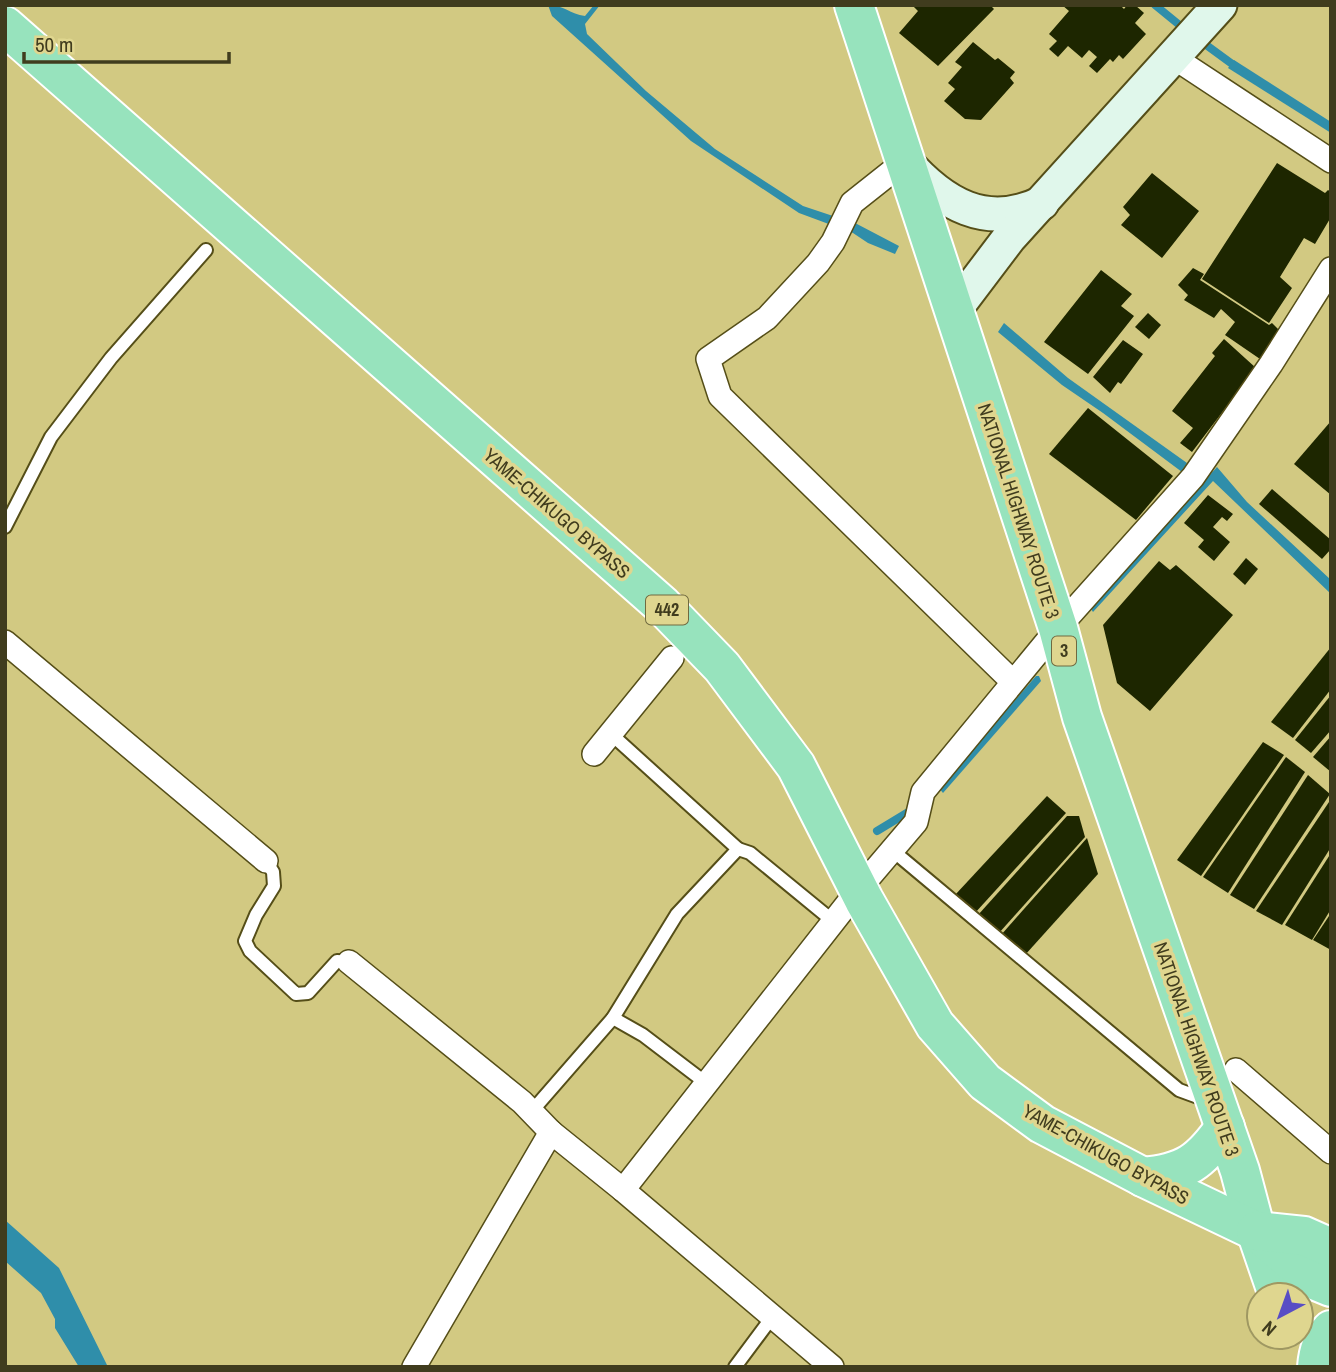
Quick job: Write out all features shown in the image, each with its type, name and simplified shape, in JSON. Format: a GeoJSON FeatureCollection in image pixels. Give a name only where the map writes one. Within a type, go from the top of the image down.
{"type":"FeatureCollection","features":[{"type":"Feature","properties":{"kind":"highway","name":"NATIONAL HIGHWAY ROUTE 3"},"geometry":{"type":"LineString","coordinates":[[853,5],[1058,628],[1082,718],[1240,1171],[1273,1281]]}},
{"type":"Feature","properties":{"kind":"highway","name":"YAME-CHIKUGO BYPASS"},"geometry":{"type":"LineString","coordinates":[[5,26],[662,605],[722,667],[796,766],[859,889],[934,1025],[985,1082],[1042,1124],[1143,1177],[1256,1231],[1314,1280],[1331,1287]]}},
{"type":"Feature","properties":{"kind":"highway"},"geometry":{"type":"LineString","coordinates":[[1143,1177],[1181,1171],[1197,1160],[1220,1115]]}},
{"type":"Feature","properties":{"kind":"highway","name":"YAME-CHIKUGO BYPASS"},"geometry":{"type":"LineString","coordinates":[[1256,1231],[1304,1236],[1331,1248]]}},
{"type":"Feature","properties":{"kind":"highway"},"geometry":{"type":"LineString","coordinates":[[1317,1367],[1317,1357],[1331,1329]]}},
{"type":"Feature","properties":{"kind":"street"},"geometry":{"type":"LineString","coordinates":[[953,312],[1009,238],[1220,5]]}},
{"type":"Feature","properties":{"kind":"street"},"geometry":{"type":"LineString","coordinates":[[1173,57],[1331,161]]}},
{"type":"Feature","properties":{"kind":"street"},"geometry":{"type":"LineString","coordinates":[[1013,682],[720,396],[708,359],[767,318],[818,263],[837,235],[852,203],[905,161],[934,190],[979,213],[1007,215],[1042,203]]}},
{"type":"Feature","properties":{"kind":"street"},"geometry":{"type":"LineString","coordinates":[[624,1189],[833,921],[916,822],[923,792],[1058,628],[1193,477],[1272,364],[1331,269]]}},
{"type":"Feature","properties":{"kind":"street"},"geometry":{"type":"LineString","coordinates":[[5,642],[266,861]]}},
{"type":"Feature","properties":{"kind":"street"},"geometry":{"type":"LineString","coordinates":[[593,754],[672,658]]}},
{"type":"Feature","properties":{"kind":"street"},"geometry":{"type":"LineString","coordinates":[[349,962],[532,1111],[551,1132],[624,1189],[832,1367]]}},
{"type":"Feature","properties":{"kind":"street"},"geometry":{"type":"LineString","coordinates":[[1236,1070],[1331,1152]]}},
{"type":"Feature","properties":{"kind":"street"},"geometry":{"type":"LineString","coordinates":[[414,1367],[551,1132]]}},
{"type":"Feature","properties":{"kind":"lane"},"geometry":{"type":"LineString","coordinates":[[5,527],[51,438],[111,358],[206,250]]}},
{"type":"Feature","properties":{"kind":"lane"},"geometry":{"type":"LineString","coordinates":[[610,733],[738,849],[750,853],[833,921]]}},
{"type":"Feature","properties":{"kind":"lane"},"geometry":{"type":"LineString","coordinates":[[532,1111],[613,1018],[677,914],[738,849]]}},
{"type":"Feature","properties":{"kind":"lane"},"geometry":{"type":"LineString","coordinates":[[892,850],[1179,1090],[1220,1115]]}},
{"type":"Feature","properties":{"kind":"lane"},"geometry":{"type":"LineString","coordinates":[[266,861],[273,872],[274,887],[256,915],[245,941],[250,951],[296,994],[308,993],[337,961],[349,962]]}},
{"type":"Feature","properties":{"kind":"lane"},"geometry":{"type":"LineString","coordinates":[[613,1018],[643,1035],[706,1083]]}},
{"type":"Feature","properties":{"kind":"lane"},"geometry":{"type":"LineString","coordinates":[[735,1367],[773,1316]]}},
{"type":"Feature","properties":{"kind":"water"},"geometry":{"type":"Polygon","coordinates":[[[548,5],[585,16],[594,5],[600,5],[585,24],[587,34],[646,91],[715,149],[803,206],[857,224],[899,246],[895,254],[868,243],[853,233],[799,213],[691,141],[552,16],[548,5]]]}},
{"type":"Feature","properties":{"kind":"water"},"geometry":{"type":"Polygon","coordinates":[[[1234,60],[1331,122],[1331,133],[1228,68],[1234,60]]]}},
{"type":"Feature","properties":{"kind":"water"},"geometry":{"type":"Polygon","coordinates":[[[1004,323],[1068,378],[1187,463],[1182,472],[1062,385],[998,332],[1004,323]]]}},
{"type":"Feature","properties":{"kind":"water"},"geometry":{"type":"Polygon","coordinates":[[[1217,467],[1247,502],[1331,580],[1331,594],[1213,481],[1093,612],[1089,606],[1217,467]]]}},
{"type":"Feature","properties":{"kind":"water"},"geometry":{"type":"Polygon","coordinates":[[[1036,676],[1039,676],[1041,681],[943,793],[939,788],[1036,676]]]}},
{"type":"Feature","properties":{"kind":"water"},"geometry":{"type":"Polygon","coordinates":[[[5,1220],[59,1268],[108,1367],[79,1367],[55,1328],[55,1319],[41,1293],[5,1261],[5,1220]]]}},
{"type":"Feature","properties":{"kind":"building"},"geometry":{"type":"Polygon","coordinates":[[[912,5],[990,5],[994,9],[938,66],[899,33],[918,11],[912,5]]]}},
{"type":"Feature","properties":{"kind":"building"},"geometry":{"type":"Polygon","coordinates":[[[1062,5],[1120,5],[1124,9],[1127,5],[1135,5],[1144,13],[1135,23],[1146,34],[1123,59],[1119,55],[1113,62],[1110,59],[1097,73],[1089,66],[1097,57],[1089,50],[1082,58],[1068,46],[1058,57],[1049,49],[1057,41],[1049,34],[1069,11],[1062,5]]]}},
{"type":"Feature","properties":{"kind":"building"},"geometry":{"type":"Polygon","coordinates":[[[973,42],[1015,72],[1010,78],[1014,83],[981,120],[965,119],[944,101],[955,89],[948,83],[962,67],[955,62],[973,42]]]}},
{"type":"Feature","properties":{"kind":"building"},"geometry":{"type":"Polygon","coordinates":[[[1277,163],[1325,193],[1328,190],[1331,192],[1331,217],[1315,244],[1304,238],[1280,277],[1292,288],[1269,323],[1202,279],[1277,163]]]}},
{"type":"Feature","properties":{"kind":"building"},"geometry":{"type":"Polygon","coordinates":[[[1152,173],[1199,211],[1162,258],[1121,225],[1130,215],[1123,207],[1152,173]]]}},
{"type":"Feature","properties":{"kind":"building"},"geometry":{"type":"Polygon","coordinates":[[[1193,268],[1204,274],[1200,280],[1269,325],[1272,323],[1280,331],[1260,359],[1225,335],[1235,322],[1221,309],[1214,318],[1184,300],[1188,295],[1178,285],[1193,268]]]}},
{"type":"Feature","properties":{"kind":"building"},"geometry":{"type":"Polygon","coordinates":[[[1101,270],[1132,294],[1121,306],[1134,316],[1088,374],[1044,342],[1101,270]]]}},
{"type":"Feature","properties":{"kind":"building"},"geometry":{"type":"Polygon","coordinates":[[[1148,313],[1161,325],[1149,339],[1135,327],[1148,313]]]}},
{"type":"Feature","properties":{"kind":"building"},"geometry":{"type":"Polygon","coordinates":[[[1224,339],[1256,368],[1192,452],[1180,443],[1193,428],[1172,411],[1215,356],[1212,353],[1224,339]]]}},
{"type":"Feature","properties":{"kind":"building"},"geometry":{"type":"Polygon","coordinates":[[[1123,340],[1143,354],[1121,384],[1118,382],[1110,393],[1093,377],[1123,340]]]}},
{"type":"Feature","properties":{"kind":"building"},"geometry":{"type":"Polygon","coordinates":[[[1088,408],[1173,476],[1136,520],[1049,454],[1088,408]]]}},
{"type":"Feature","properties":{"kind":"building"},"geometry":{"type":"Polygon","coordinates":[[[1331,421],[1331,495],[1294,464],[1331,421]]]}},
{"type":"Feature","properties":{"kind":"building"},"geometry":{"type":"Polygon","coordinates":[[[1272,489],[1331,540],[1331,549],[1322,559],[1259,504],[1272,489]]]}},
{"type":"Feature","properties":{"kind":"building"},"geometry":{"type":"Polygon","coordinates":[[[1208,495],[1233,514],[1227,521],[1222,517],[1213,527],[1230,542],[1214,561],[1198,547],[1204,540],[1184,523],[1208,495]]]}},
{"type":"Feature","properties":{"kind":"building"},"geometry":{"type":"Polygon","coordinates":[[[1246,558],[1258,569],[1245,585],[1233,574],[1246,558]]]}},
{"type":"Feature","properties":{"kind":"building"},"geometry":{"type":"Polygon","coordinates":[[[1159,561],[1170,570],[1176,565],[1233,615],[1150,711],[1117,683],[1103,625],[1159,561]]]}},
{"type":"Feature","properties":{"kind":"building"},"geometry":{"type":"Polygon","coordinates":[[[1331,647],[1331,689],[1293,738],[1271,722],[1331,647]]]}},
{"type":"Feature","properties":{"kind":"building"},"geometry":{"type":"Polygon","coordinates":[[[1331,695],[1331,730],[1311,753],[1295,740],[1331,695]]]}},
{"type":"Feature","properties":{"kind":"building"},"geometry":{"type":"Polygon","coordinates":[[[1331,736],[1331,772],[1313,757],[1331,736]]]}},
{"type":"Feature","properties":{"kind":"building"},"geometry":{"type":"Polygon","coordinates":[[[1263,742],[1284,755],[1201,876],[1177,860],[1263,742]]]}},
{"type":"Feature","properties":{"kind":"building"},"geometry":{"type":"Polygon","coordinates":[[[1286,757],[1305,772],[1228,893],[1203,877],[1286,757]]]}},
{"type":"Feature","properties":{"kind":"building"},"geometry":{"type":"Polygon","coordinates":[[[1308,775],[1330,794],[1254,909],[1230,895],[1308,775]]]}},
{"type":"Feature","properties":{"kind":"building"},"geometry":{"type":"Polygon","coordinates":[[[1047,796],[1066,813],[975,913],[955,895],[1047,796]]]}},
{"type":"Feature","properties":{"kind":"building"},"geometry":{"type":"Polygon","coordinates":[[[1331,799],[1331,847],[1282,925],[1256,911],[1331,799]]]}},
{"type":"Feature","properties":{"kind":"building"},"geometry":{"type":"Polygon","coordinates":[[[1067,816],[1079,816],[1085,837],[999,933],[978,915],[1067,816]]]}},
{"type":"Feature","properties":{"kind":"building"},"geometry":{"type":"Polygon","coordinates":[[[1087,838],[1098,874],[1025,955],[1001,935],[1087,838]]]}},
{"type":"Feature","properties":{"kind":"building"},"geometry":{"type":"Polygon","coordinates":[[[1331,853],[1331,909],[1312,940],[1285,925],[1331,853]]]}},
{"type":"Feature","properties":{"kind":"building"},"geometry":{"type":"Polygon","coordinates":[[[1331,913],[1331,950],[1313,940],[1331,913]]]}},
{"type":"Feature","properties":{"kind":"waterway"},"geometry":{"type":"LineString","coordinates":[[1155,5],[1188,32]]}},
{"type":"Feature","properties":{"kind":"waterway"},"geometry":{"type":"LineString","coordinates":[[1198,39],[1239,69]]}},
{"type":"Feature","properties":{"kind":"waterway"},"geometry":{"type":"LineString","coordinates":[[877,831],[915,808]]}}]}
